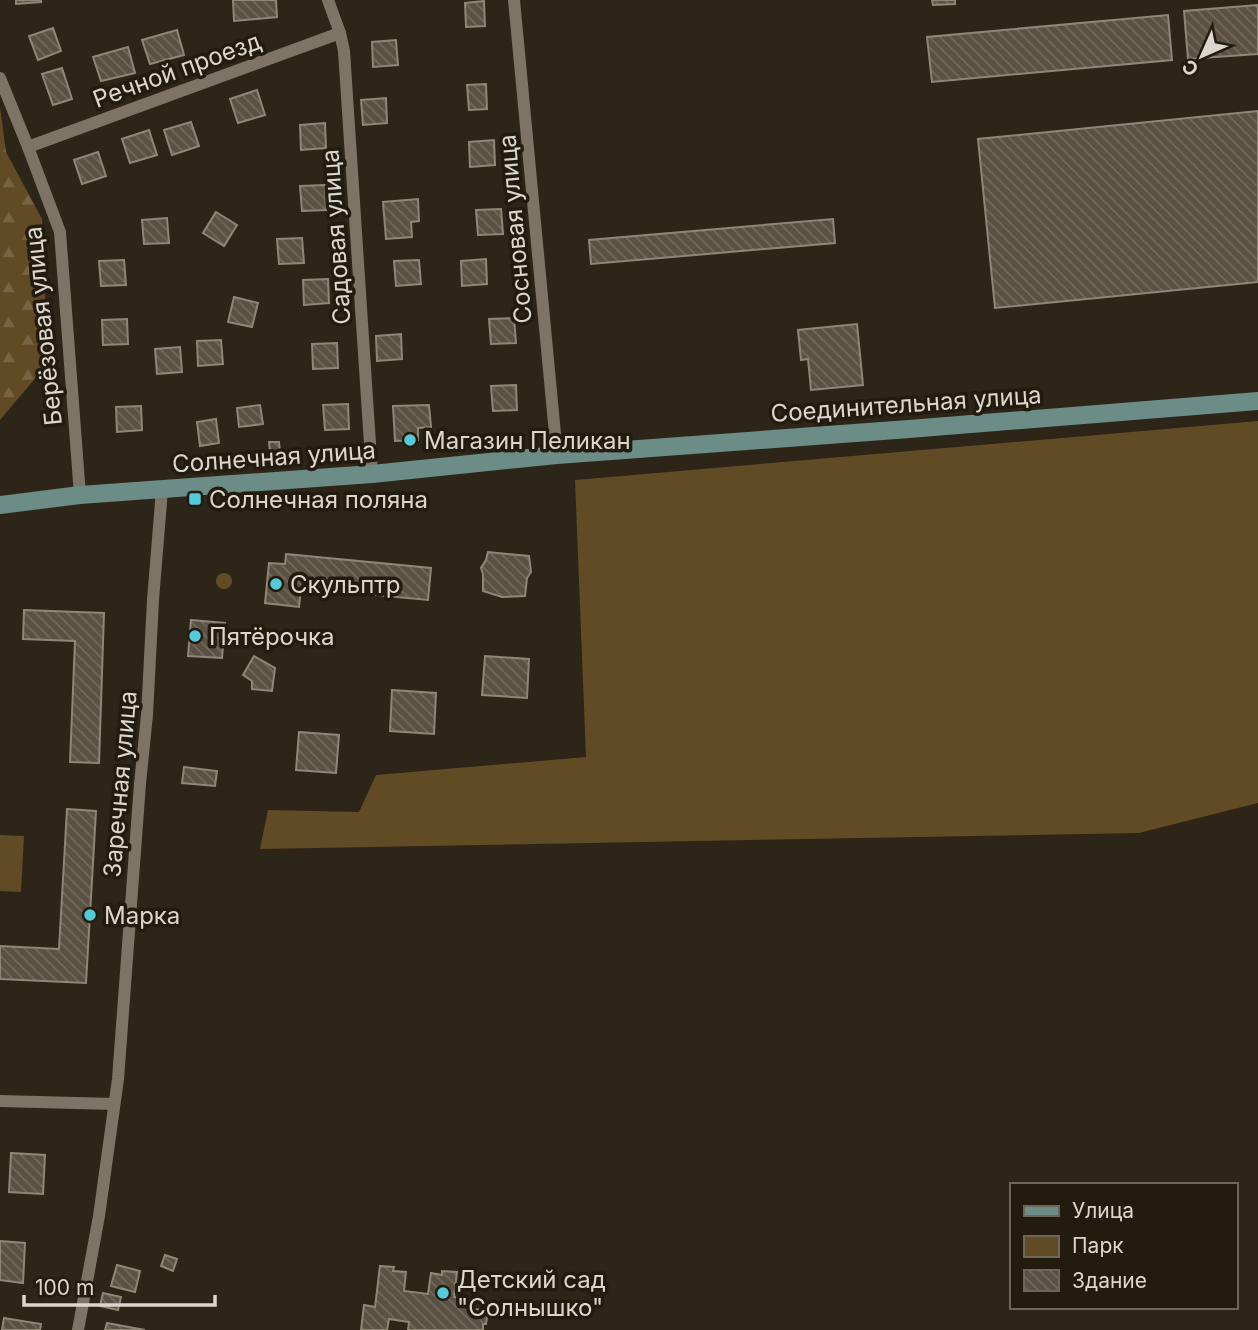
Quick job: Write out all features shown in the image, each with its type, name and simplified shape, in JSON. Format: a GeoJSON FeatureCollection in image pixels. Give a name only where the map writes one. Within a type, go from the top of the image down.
{"type":"FeatureCollection","features":[{"type":"Feature","properties":{"kind":"street","name":"Садовая улица"},"geometry":{"type":"LineString","coordinates":[[328,0],[344,51],[372,474]]}},
{"type":"Feature","properties":{"kind":"street","name":"Сосновая улица"},"geometry":{"type":"LineString","coordinates":[[514,0],[557,455]]}},
{"type":"Feature","properties":{"kind":"street","name":"Речной проезд"},"geometry":{"type":"LineString","coordinates":[[28,147],[340,33]]}},
{"type":"Feature","properties":{"kind":"street","name":"Берёзовая улица"},"geometry":{"type":"LineString","coordinates":[[0,78],[60,232],[80,495]]}},
{"type":"Feature","properties":{"kind":"street","name":"Соединительная улица"},"geometry":{"type":"LineString","coordinates":[[557,455],[1258,401]]}},
{"type":"Feature","properties":{"kind":"street","name":"Солнечная улица"},"geometry":{"type":"LineString","coordinates":[[0,505],[80,495],[372,474],[557,455]]}},
{"type":"Feature","properties":{"kind":"street","name":"Заречная улица"},"geometry":{"type":"LineString","coordinates":[[78,1330],[99,1216],[118,1079],[162,490]]}},
{"type":"Feature","properties":{"kind":"street"},"geometry":{"type":"LineString","coordinates":[[0,1101],[114,1104]]}},
{"type":"Feature","properties":{"kind":"green space"},"geometry":{"type":"Polygon","coordinates":[[[0,107],[6,152],[42,219],[48,363],[0,420],[0,107]]]}},
{"type":"Feature","properties":{"kind":"green space"},"geometry":{"type":"Polygon","coordinates":[[[1258,421],[1258,803],[1139,833],[260,849],[268,810],[359,812],[376,775],[586,757],[575,480],[1258,421]]]}},
{"type":"Feature","properties":{"kind":"green space"},"geometry":{"type":"Polygon","coordinates":[[[224,573],[232,581],[224,589],[216,581],[224,573]]]}},
{"type":"Feature","properties":{"kind":"green space"},"geometry":{"type":"Polygon","coordinates":[[[0,835],[24,836],[21,892],[0,891],[0,835]]]}},
{"type":"Feature","properties":{"kind":"building"},"geometry":{"type":"Polygon","coordinates":[[[16,0],[41,0],[41,2],[16,4],[16,0]]]}},
{"type":"Feature","properties":{"kind":"building"},"geometry":{"type":"Polygon","coordinates":[[[233,0],[276,0],[277,17],[234,21],[233,0]]]}},
{"type":"Feature","properties":{"kind":"building"},"geometry":{"type":"Polygon","coordinates":[[[932,0],[955,0],[955,4],[933,5],[932,0]]]}},
{"type":"Feature","properties":{"kind":"building"},"geometry":{"type":"Polygon","coordinates":[[[484,1],[485,26],[466,27],[465,3],[484,1]]]}},
{"type":"Feature","properties":{"kind":"building"},"geometry":{"type":"Polygon","coordinates":[[[1258,5],[1258,54],[1188,59],[1184,11],[1258,5]]]}},
{"type":"Feature","properties":{"kind":"building"},"geometry":{"type":"Polygon","coordinates":[[[1168,15],[1172,60],[932,82],[927,37],[1168,15]]]}},
{"type":"Feature","properties":{"kind":"building"},"geometry":{"type":"Polygon","coordinates":[[[53,28],[61,51],[38,60],[29,36],[53,28]]]}},
{"type":"Feature","properties":{"kind":"building"},"geometry":{"type":"Polygon","coordinates":[[[177,30],[184,55],[150,64],[142,40],[177,30]]]}},
{"type":"Feature","properties":{"kind":"building"},"geometry":{"type":"Polygon","coordinates":[[[396,40],[398,65],[373,67],[372,42],[396,40]]]}},
{"type":"Feature","properties":{"kind":"building"},"geometry":{"type":"Polygon","coordinates":[[[128,47],[135,73],[101,81],[93,57],[128,47]]]}},
{"type":"Feature","properties":{"kind":"building"},"geometry":{"type":"Polygon","coordinates":[[[62,68],[72,99],[53,105],[42,74],[62,68]]]}},
{"type":"Feature","properties":{"kind":"building"},"geometry":{"type":"Polygon","coordinates":[[[486,84],[487,109],[469,110],[467,85],[486,84]]]}},
{"type":"Feature","properties":{"kind":"building"},"geometry":{"type":"Polygon","coordinates":[[[257,90],[265,115],[238,123],[230,99],[257,90]]]}},
{"type":"Feature","properties":{"kind":"building"},"geometry":{"type":"Polygon","coordinates":[[[386,98],[387,123],[363,125],[361,100],[386,98]]]}},
{"type":"Feature","properties":{"kind":"building"},"geometry":{"type":"Polygon","coordinates":[[[1258,111],[1258,282],[995,308],[978,139],[1258,111]]]}},
{"type":"Feature","properties":{"kind":"building"},"geometry":{"type":"Polygon","coordinates":[[[191,122],[199,146],[172,155],[164,130],[191,122]]]}},
{"type":"Feature","properties":{"kind":"building"},"geometry":{"type":"Polygon","coordinates":[[[325,123],[326,148],[301,150],[300,125],[325,123]]]}},
{"type":"Feature","properties":{"kind":"building"},"geometry":{"type":"Polygon","coordinates":[[[149,130],[157,155],[130,163],[122,139],[149,130]]]}},
{"type":"Feature","properties":{"kind":"building"},"geometry":{"type":"Polygon","coordinates":[[[494,140],[495,165],[470,167],[469,142],[494,140]]]}},
{"type":"Feature","properties":{"kind":"building"},"geometry":{"type":"Polygon","coordinates":[[[98,152],[106,176],[82,184],[74,160],[98,152]]]}},
{"type":"Feature","properties":{"kind":"building"},"geometry":{"type":"Polygon","coordinates":[[[325,185],[326,210],[302,211],[300,186],[325,185]]]}},
{"type":"Feature","properties":{"kind":"building"},"geometry":{"type":"Polygon","coordinates":[[[418,199],[419,221],[411,222],[412,237],[386,239],[383,202],[418,199]]]}},
{"type":"Feature","properties":{"kind":"building"},"geometry":{"type":"Polygon","coordinates":[[[501,209],[503,234],[478,235],[476,210],[501,209]]]}},
{"type":"Feature","properties":{"kind":"building"},"geometry":{"type":"Polygon","coordinates":[[[216,212],[237,225],[224,246],[203,233],[216,212]]]}},
{"type":"Feature","properties":{"kind":"building"},"geometry":{"type":"Polygon","coordinates":[[[167,218],[169,243],[144,244],[142,220],[167,218]]]}},
{"type":"Feature","properties":{"kind":"building"},"geometry":{"type":"Polygon","coordinates":[[[833,219],[835,243],[591,264],[589,240],[833,219]]]}},
{"type":"Feature","properties":{"kind":"building"},"geometry":{"type":"Polygon","coordinates":[[[302,238],[304,263],[279,264],[277,239],[302,238]]]}},
{"type":"Feature","properties":{"kind":"building"},"geometry":{"type":"Polygon","coordinates":[[[486,259],[487,284],[462,286],[461,261],[486,259]]]}},
{"type":"Feature","properties":{"kind":"building"},"geometry":{"type":"Polygon","coordinates":[[[124,260],[126,285],[101,286],[99,261],[124,260]]]}},
{"type":"Feature","properties":{"kind":"building"},"geometry":{"type":"Polygon","coordinates":[[[419,260],[421,284],[396,286],[394,261],[419,260]]]}},
{"type":"Feature","properties":{"kind":"building"},"geometry":{"type":"Polygon","coordinates":[[[328,279],[329,303],[304,305],[303,280],[328,279]]]}},
{"type":"Feature","properties":{"kind":"building"},"geometry":{"type":"Polygon","coordinates":[[[234,297],[258,303],[252,327],[228,322],[234,297]]]}},
{"type":"Feature","properties":{"kind":"building"},"geometry":{"type":"Polygon","coordinates":[[[514,318],[516,343],[491,344],[489,319],[514,318]]]}},
{"type":"Feature","properties":{"kind":"building"},"geometry":{"type":"Polygon","coordinates":[[[127,319],[128,344],[103,345],[102,320],[127,319]]]}},
{"type":"Feature","properties":{"kind":"building"},"geometry":{"type":"Polygon","coordinates":[[[857,324],[863,385],[811,390],[808,359],[801,360],[798,330],[857,324]]]}},
{"type":"Feature","properties":{"kind":"building"},"geometry":{"type":"Polygon","coordinates":[[[401,334],[402,359],[377,361],[376,336],[401,334]]]}},
{"type":"Feature","properties":{"kind":"building"},"geometry":{"type":"Polygon","coordinates":[[[221,340],[223,364],[198,366],[197,341],[221,340]]]}},
{"type":"Feature","properties":{"kind":"building"},"geometry":{"type":"Polygon","coordinates":[[[337,343],[338,368],[313,369],[312,344],[337,343]]]}},
{"type":"Feature","properties":{"kind":"building"},"geometry":{"type":"Polygon","coordinates":[[[180,347],[182,372],[157,374],[155,349],[180,347]]]}},
{"type":"Feature","properties":{"kind":"building"},"geometry":{"type":"Polygon","coordinates":[[[516,385],[517,410],[493,411],[491,386],[516,385]]]}},
{"type":"Feature","properties":{"kind":"building"},"geometry":{"type":"Polygon","coordinates":[[[348,404],[349,429],[325,430],[323,405],[348,404]]]}},
{"type":"Feature","properties":{"kind":"building"},"geometry":{"type":"Polygon","coordinates":[[[260,405],[263,424],[239,427],[237,408],[260,405]]]}},
{"type":"Feature","properties":{"kind":"building"},"geometry":{"type":"Polygon","coordinates":[[[429,405],[431,427],[418,428],[418,440],[395,441],[393,406],[429,405]]]}},
{"type":"Feature","properties":{"kind":"building"},"geometry":{"type":"Polygon","coordinates":[[[141,406],[142,430],[117,432],[116,407],[141,406]]]}},
{"type":"Feature","properties":{"kind":"building"},"geometry":{"type":"Polygon","coordinates":[[[216,419],[219,443],[200,446],[197,422],[216,419]]]}},
{"type":"Feature","properties":{"kind":"building"},"geometry":{"type":"Polygon","coordinates":[[[269,442],[279,442],[280,451],[270,452],[269,442]]]}},
{"type":"Feature","properties":{"kind":"building"},"geometry":{"type":"Polygon","coordinates":[[[488,552],[529,556],[531,572],[527,578],[525,596],[502,597],[483,591],[481,568],[488,552]]]}},
{"type":"Feature","properties":{"kind":"building"},"geometry":{"type":"Polygon","coordinates":[[[286,554],[431,568],[428,600],[301,588],[299,607],[265,603],[269,563],[285,564],[286,554]]]}},
{"type":"Feature","properties":{"kind":"building"},"geometry":{"type":"Polygon","coordinates":[[[24,610],[104,613],[99,763],[70,762],[75,641],[23,639],[24,610]]]}},
{"type":"Feature","properties":{"kind":"building"},"geometry":{"type":"Polygon","coordinates":[[[191,620],[225,623],[222,658],[188,656],[191,620]]]}},
{"type":"Feature","properties":{"kind":"building"},"geometry":{"type":"Polygon","coordinates":[[[254,656],[275,668],[272,691],[252,689],[252,681],[243,675],[254,656]]]}},
{"type":"Feature","properties":{"kind":"building"},"geometry":{"type":"Polygon","coordinates":[[[485,656],[529,659],[527,698],[482,695],[485,656]]]}},
{"type":"Feature","properties":{"kind":"building"},"geometry":{"type":"Polygon","coordinates":[[[392,690],[436,693],[434,734],[390,731],[392,690]]]}},
{"type":"Feature","properties":{"kind":"building"},"geometry":{"type":"Polygon","coordinates":[[[299,732],[339,735],[336,773],[296,770],[299,732]]]}},
{"type":"Feature","properties":{"kind":"building"},"geometry":{"type":"Polygon","coordinates":[[[184,767],[217,771],[215,786],[182,783],[184,767]]]}},
{"type":"Feature","properties":{"kind":"building"},"geometry":{"type":"Polygon","coordinates":[[[67,809],[96,811],[86,983],[0,979],[0,946],[59,949],[67,809]]]}},
{"type":"Feature","properties":{"kind":"building"},"geometry":{"type":"Polygon","coordinates":[[[11,1153],[45,1155],[43,1194],[9,1192],[11,1153]]]}},
{"type":"Feature","properties":{"kind":"building"},"geometry":{"type":"Polygon","coordinates":[[[0,1241],[25,1243],[23,1283],[0,1280],[0,1241]]]}},
{"type":"Feature","properties":{"kind":"building"},"geometry":{"type":"Polygon","coordinates":[[[165,1255],[177,1259],[173,1271],[161,1266],[165,1255]]]}},
{"type":"Feature","properties":{"kind":"building"},"geometry":{"type":"Polygon","coordinates":[[[117,1265],[140,1271],[135,1292],[111,1286],[117,1265]]]}},
{"type":"Feature","properties":{"kind":"building"},"geometry":{"type":"Polygon","coordinates":[[[380,1266],[394,1267],[393,1271],[406,1272],[404,1291],[428,1294],[431,1273],[442,1275],[442,1271],[457,1272],[454,1297],[472,1299],[471,1309],[488,1310],[483,1330],[408,1330],[409,1322],[389,1319],[387,1330],[361,1330],[364,1305],[375,1307],[380,1266]]]}},
{"type":"Feature","properties":{"kind":"building"},"geometry":{"type":"Polygon","coordinates":[[[103,1293],[121,1297],[118,1310],[100,1306],[103,1293]]]}},
{"type":"Feature","properties":{"kind":"building"},"geometry":{"type":"Polygon","coordinates":[[[4,1318],[41,1324],[40,1330],[2,1330],[4,1318]]]}},
{"type":"Feature","properties":{"kind":"building"},"geometry":{"type":"Polygon","coordinates":[[[107,1323],[145,1330],[105,1330],[107,1323]]]}},
{"type":"Feature","properties":{"kind":"place","name":"Магазин Пеликан"},"geometry":{"type":"Point","coordinates":[410,440]}},
{"type":"Feature","properties":{"kind":"place","name":"Солнечная поляна"},"geometry":{"type":"Point","coordinates":[195,499]}},
{"type":"Feature","properties":{"kind":"place","name":"Скульптр"},"geometry":{"type":"Point","coordinates":[276,584]}},
{"type":"Feature","properties":{"kind":"place","name":"Пятёрочка"},"geometry":{"type":"Point","coordinates":[195,636]}},
{"type":"Feature","properties":{"kind":"place","name":"Марка"},"geometry":{"type":"Point","coordinates":[90,915]}},
{"type":"Feature","properties":{"kind":"place","name":"Детский сад \"Солнышко\""},"geometry":{"type":"Point","coordinates":[443,1293]}}]}
